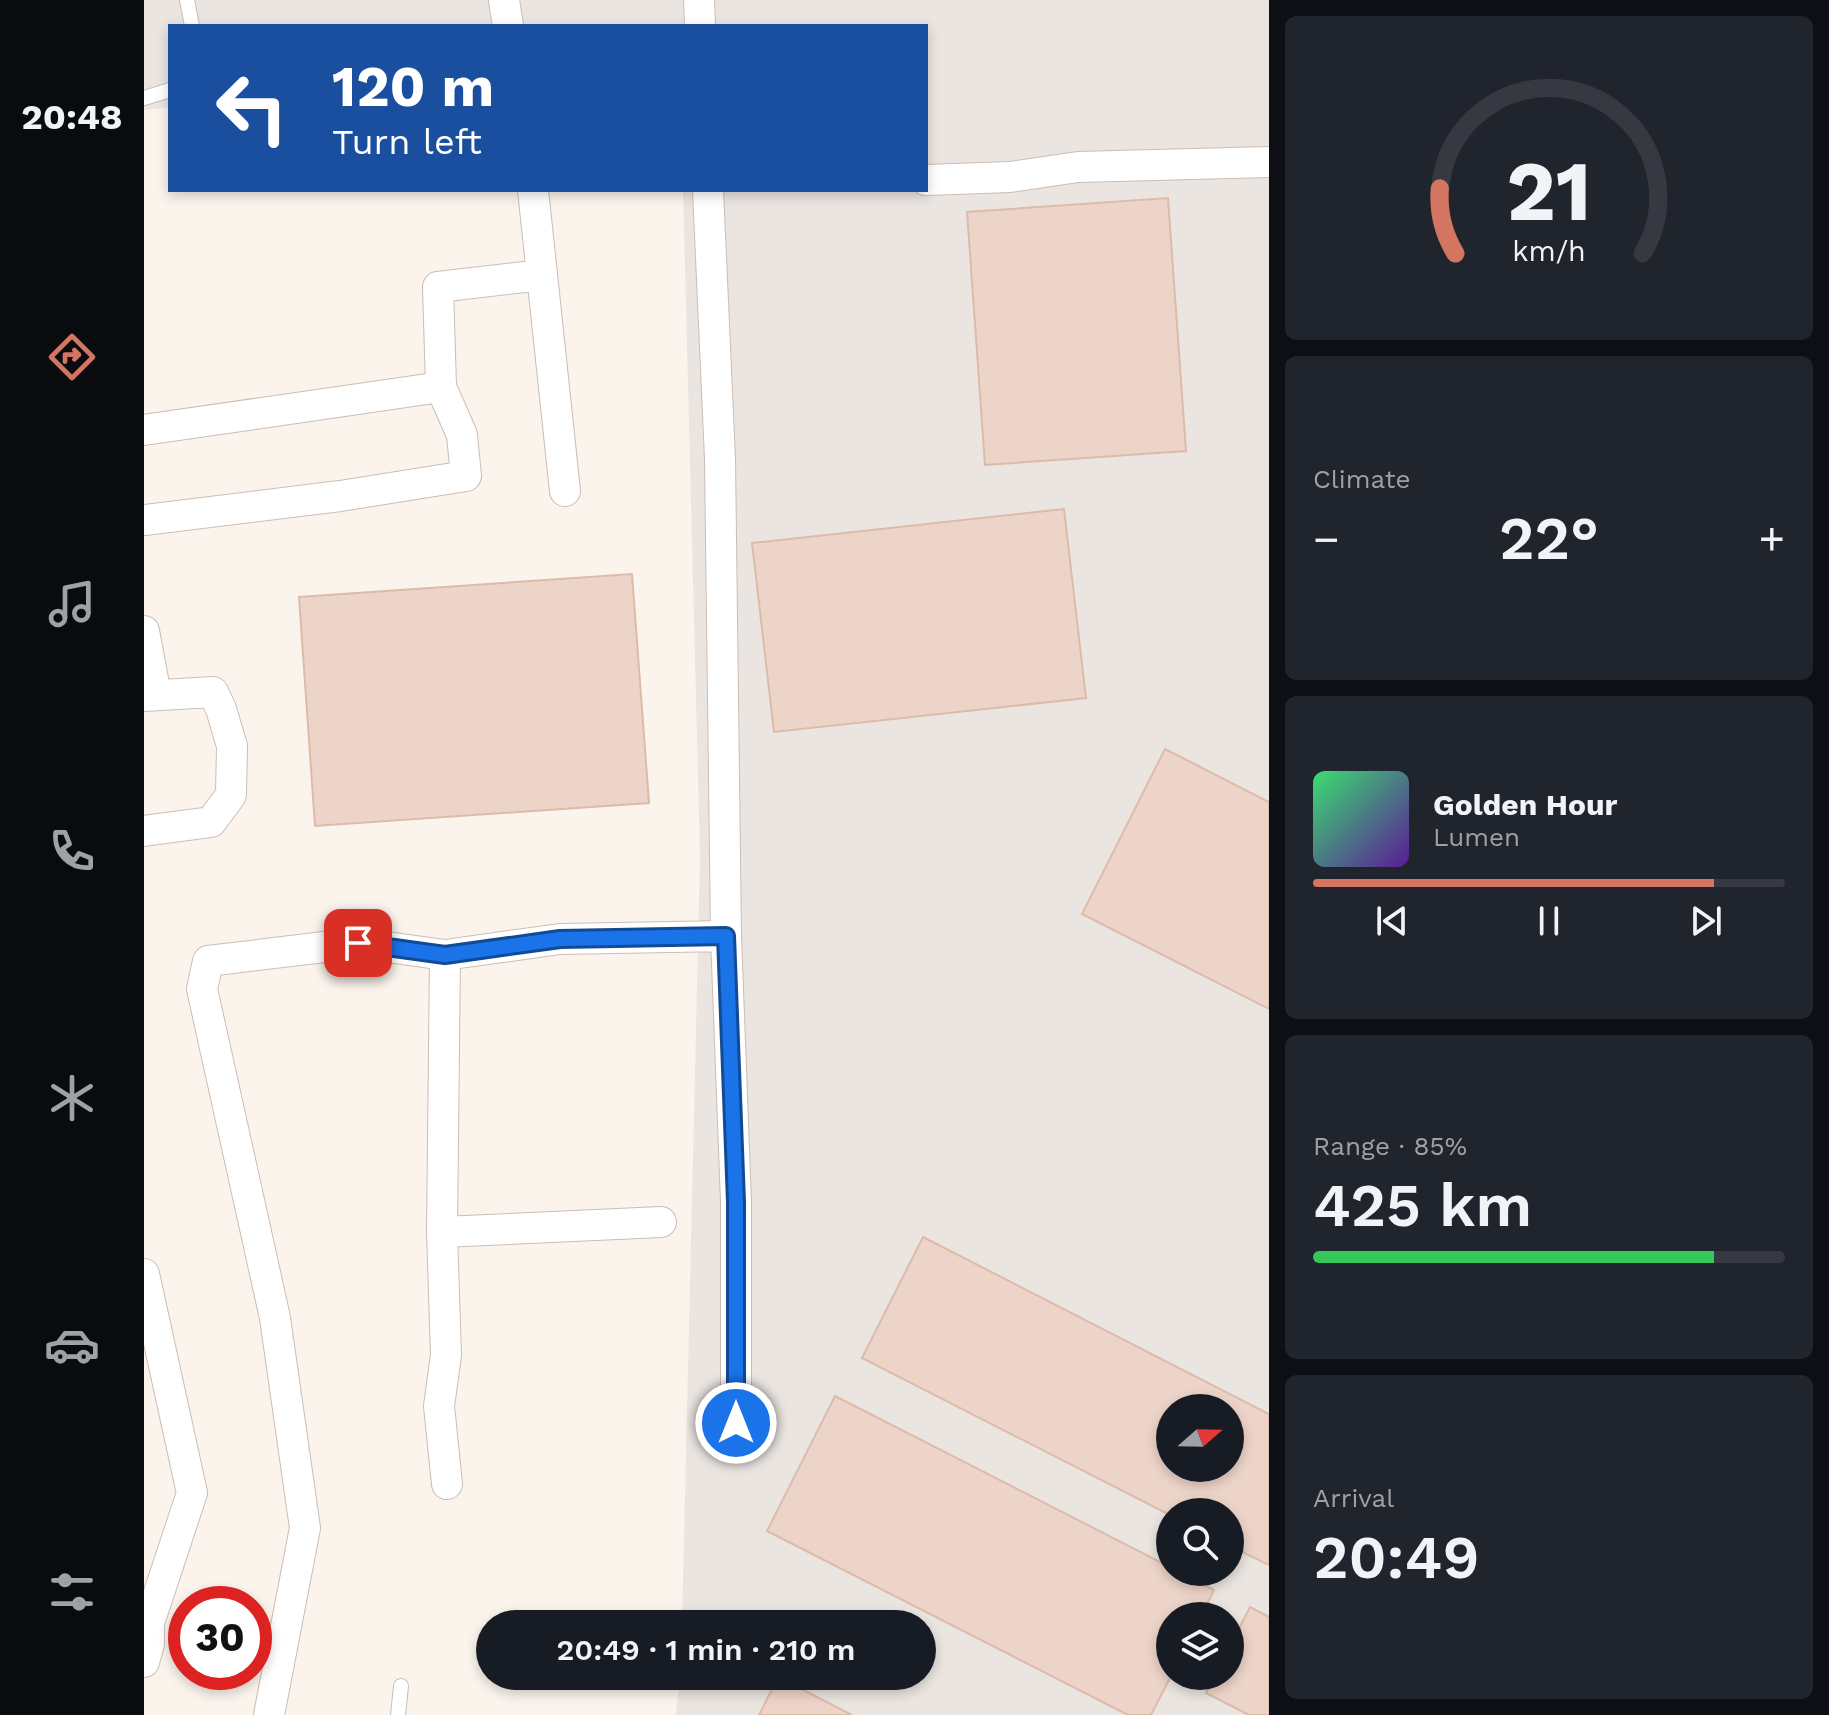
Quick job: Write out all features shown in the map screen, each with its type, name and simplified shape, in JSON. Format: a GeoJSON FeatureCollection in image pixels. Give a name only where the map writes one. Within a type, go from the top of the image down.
{"type":"FeatureCollection","features":[{"type":"Feature","properties":{"kind":"street"},"geometry":{"type":"LineString","coordinates":[[504,0],[508,24]]}},
{"type":"Feature","properties":{"kind":"street"},"geometry":{"type":"LineString","coordinates":[[699,0],[700,24]]}},
{"type":"Feature","properties":{"kind":"street"},"geometry":{"type":"LineString","coordinates":[[928,180],[1010,177],[1078,167],[1269,162]]}},
{"type":"Feature","properties":{"kind":"street"},"geometry":{"type":"LineString","coordinates":[[533,192],[565,491]]}},
{"type":"Feature","properties":{"kind":"street"},"geometry":{"type":"LineString","coordinates":[[708,192],[720,459],[726,936],[737,1215],[736,1423]]}},
{"type":"Feature","properties":{"kind":"street"},"geometry":{"type":"LineString","coordinates":[[144,520],[340,496],[466,476],[462,435],[441,387],[438,287],[542,275]]}},
{"type":"Feature","properties":{"kind":"street"},"geometry":{"type":"LineString","coordinates":[[144,430],[441,387]]}},
{"type":"Feature","properties":{"kind":"street"},"geometry":{"type":"LineString","coordinates":[[144,631],[150,695],[213,692],[232,746],[231,795],[211,822],[144,831]]}},
{"type":"Feature","properties":{"kind":"street"},"geometry":{"type":"LineString","coordinates":[[269,1715],[305,1528],[275,1318],[202,989],[208,961],[358,943],[445,955],[560,939],[726,936]]}},
{"type":"Feature","properties":{"kind":"street"},"geometry":{"type":"LineString","coordinates":[[445,955],[442,1232],[446,1355],[439,1406],[447,1484]]}},
{"type":"Feature","properties":{"kind":"street"},"geometry":{"type":"LineString","coordinates":[[442,1232],[661,1222]]}},
{"type":"Feature","properties":{"kind":"street"},"geometry":{"type":"LineString","coordinates":[[144,1274],[192,1493],[149,1623],[149,1644],[144,1662]]}},
{"type":"Feature","properties":{"kind":"lane"},"geometry":{"type":"LineString","coordinates":[[187,0],[192,24]]}},
{"type":"Feature","properties":{"kind":"lane"},"geometry":{"type":"LineString","coordinates":[[144,98],[168,91]]}},
{"type":"Feature","properties":{"kind":"lane"},"geometry":{"type":"LineString","coordinates":[[398,1715],[401,1686]]}},
{"type":"Feature","properties":{"kind":"shaded area"},"geometry":{"type":"Polygon","coordinates":[[[144,0],[1269,0],[1269,1715],[676,1715],[679,1690],[936,1690],[936,1610],[682,1610],[700,857],[683,192],[928,192],[928,24],[168,24],[168,107],[144,110],[144,0]]]}},
{"type":"Feature","properties":{"kind":"building"},"geometry":{"type":"Polygon","coordinates":[[[1168,198],[1186,451],[985,465],[967,212],[1168,198]]]}},
{"type":"Feature","properties":{"kind":"building"},"geometry":{"type":"Polygon","coordinates":[[[1064,509],[1086,698],[774,732],[752,543],[1064,509]]]}},
{"type":"Feature","properties":{"kind":"building"},"geometry":{"type":"Polygon","coordinates":[[[632,574],[649,803],[315,826],[299,597],[632,574]]]}},
{"type":"Feature","properties":{"kind":"building"},"geometry":{"type":"Polygon","coordinates":[[[1165,749],[1269,802],[1269,1009],[1082,914],[1165,749]]]}},
{"type":"Feature","properties":{"kind":"building"},"geometry":{"type":"Polygon","coordinates":[[[923,1237],[1230,1394],[1156,1394],[1156,1482],[1244,1482],[1244,1401],[1269,1414],[1269,1565],[1244,1553],[1244,1498],[1156,1498],[1156,1508],[862,1358],[923,1237]]]}},
{"type":"Feature","properties":{"kind":"building"},"geometry":{"type":"Polygon","coordinates":[[[835,1396],[1156,1560],[1156,1586],[1206,1586],[1214,1590],[1208,1602],[1156,1602],[1156,1690],[1164,1690],[1151,1715],[1128,1715],[936,1617],[936,1610],[922,1610],[767,1531],[835,1396]]]}},
{"type":"Feature","properties":{"kind":"building"},"geometry":{"type":"Polygon","coordinates":[[[1250,1607],[1269,1617],[1269,1715],[1249,1715],[1206,1693],[1208,1690],[1244,1690],[1244,1619],[1250,1607]]]}},
{"type":"Feature","properties":{"kind":"building"},"geometry":{"type":"Polygon","coordinates":[[[772,1690],[803,1690],[852,1715],[759,1715],[772,1690]]]}},
{"type":"Feature","properties":{"kind":"route"},"geometry":{"type":"LineString","coordinates":[[358,943],[445,955],[560,939],[726,936],[736,1202],[736,1423]]}}]}
